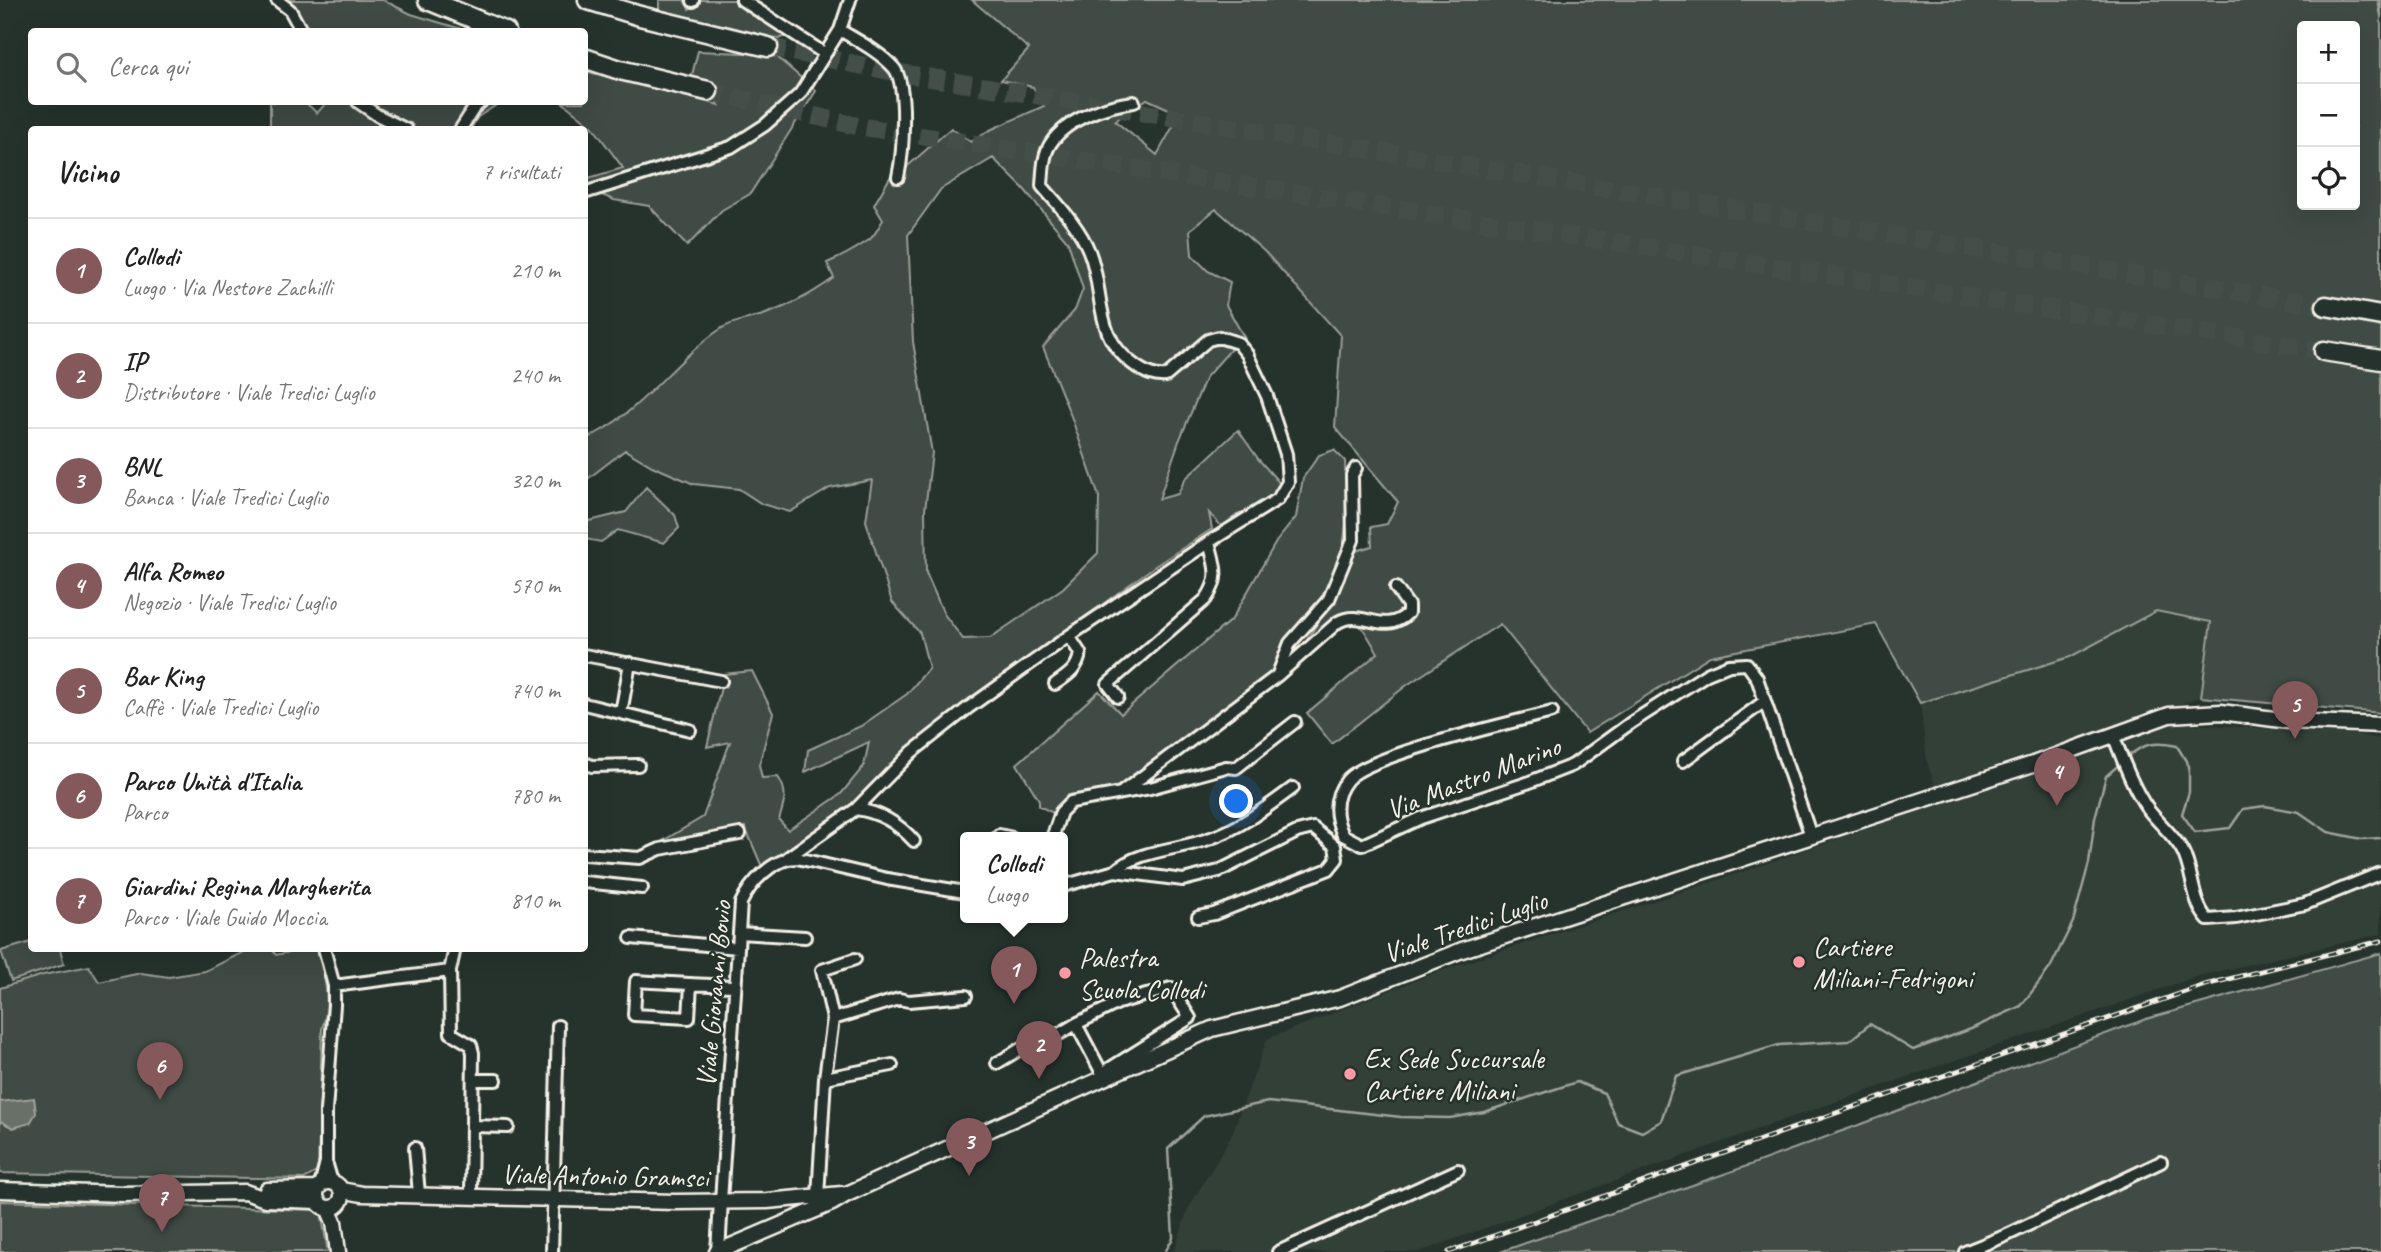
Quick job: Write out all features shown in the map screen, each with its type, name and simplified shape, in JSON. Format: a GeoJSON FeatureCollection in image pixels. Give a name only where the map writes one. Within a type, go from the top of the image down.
{"type":"FeatureCollection","features":[{"type":"Feature","properties":{"kind":"highway"},"geometry":{"type":"LineString","coordinates":[[428,0],[496,28]]}},
{"type":"Feature","properties":{"kind":"highway"},"geometry":{"type":"LineString","coordinates":[[588,0],[640,16],[768,47]]}},
{"type":"Feature","properties":{"kind":"highway"},"geometry":{"type":"LineString","coordinates":[[588,59],[620,70],[708,91]]}},
{"type":"Feature","properties":{"kind":"highway"},"geometry":{"type":"LineString","coordinates":[[2334,307],[2381,316]]}},
{"type":"Feature","properties":{"kind":"highway"},"geometry":{"type":"LineString","coordinates":[[2332,352],[2381,360]]}},
{"type":"Feature","properties":{"kind":"main road","name":"Viale Tredici Luglio"},"geometry":{"type":"LineString","coordinates":[[718,1252],[832,1203],[1103,1075],[1212,1029],[1340,998],[1462,950],[2033,764],[2169,715],[2221,712],[2289,721],[2381,724]]}},
{"type":"Feature","properties":{"kind":"main road","name":"Viale Antonio Gramsci"},"geometry":{"type":"LineString","coordinates":[[0,1190],[123,1194],[248,1193],[259,1190],[330,1198],[362,1194],[419,1194],[721,1202],[847,1194]]}},
{"type":"Feature","properties":{"kind":"main road"},"geometry":{"type":"LineString","coordinates":[[330,1198],[338,1252]]}},
{"type":"Feature","properties":{"kind":"street"},"geometry":{"type":"LineString","coordinates":[[277,0],[290,10],[300,28]]}},
{"type":"Feature","properties":{"kind":"street"},"geometry":{"type":"LineString","coordinates":[[742,0],[825,54]]}},
{"type":"Feature","properties":{"kind":"street"},"geometry":{"type":"LineString","coordinates":[[588,192],[731,147],[765,125],[800,94],[840,30],[850,0]]}},
{"type":"Feature","properties":{"kind":"street"},"geometry":{"type":"LineString","coordinates":[[840,30],[885,60],[899,77],[902,89],[902,156],[898,177]]}},
{"type":"Feature","properties":{"kind":"street","name":"Viale Giovanni Bovio"},"geometry":{"type":"LineString","coordinates":[[718,1252],[741,904],[747,889],[773,866],[856,809],[912,752],[968,708],[1069,636],[1278,499],[1289,482],[1279,428],[1247,354],[1233,340],[1219,337],[1208,340],[1166,376],[1157,377],[1146,373],[1131,363],[1114,344],[1102,320],[1090,252],[1075,226],[1042,186],[1048,149],[1057,136],[1091,112],[1115,104],[1134,102]]}},
{"type":"Feature","properties":{"kind":"street"},"geometry":{"type":"LineString","coordinates":[[362,105],[399,126]]}},
{"type":"Feature","properties":{"kind":"street"},"geometry":{"type":"LineString","coordinates":[[463,126],[478,105]]}},
{"type":"Feature","properties":{"kind":"street"},"geometry":{"type":"LineString","coordinates":[[1278,675],[1290,643],[1329,599],[1350,549],[1353,540],[1352,475],[1356,468]]}},
{"type":"Feature","properties":{"kind":"street"},"geometry":{"type":"LineString","coordinates":[[1118,697],[1108,684],[1206,599],[1214,588],[1217,571],[1209,542]]}},
{"type":"Feature","properties":{"kind":"street"},"geometry":{"type":"LineString","coordinates":[[1122,792],[1278,675],[1346,617],[1391,624],[1402,619],[1408,613],[1408,605],[1396,588]]}},
{"type":"Feature","properties":{"kind":"street"},"geometry":{"type":"LineString","coordinates":[[1055,684],[1079,664],[1080,653],[1069,636]]}},
{"type":"Feature","properties":{"kind":"street"},"geometry":{"type":"LineString","coordinates":[[588,656],[721,681]]}},
{"type":"Feature","properties":{"kind":"street"},"geometry":{"type":"LineString","coordinates":[[621,713],[630,663]]}},
{"type":"Feature","properties":{"kind":"street","name":"Via Mastro Marino"},"geometry":{"type":"LineString","coordinates":[[1343,835],[1362,845],[1421,817],[1527,783],[1573,765],[1632,722],[1707,674],[1729,665],[1748,664],[1757,678],[1811,836]]}},
{"type":"Feature","properties":{"kind":"street"},"geometry":{"type":"LineString","coordinates":[[1683,761],[1765,701]]}},
{"type":"Feature","properties":{"kind":"street"},"geometry":{"type":"LineString","coordinates":[[588,705],[690,730]]}},
{"type":"Feature","properties":{"kind":"street"},"geometry":{"type":"LineString","coordinates":[[1335,846],[1343,835],[1337,822],[1336,800],[1348,778],[1377,761],[1552,712]]}},
{"type":"Feature","properties":{"kind":"street"},"geometry":{"type":"LineString","coordinates":[[1054,832],[1061,813],[1072,802],[1150,788],[1226,767],[1236,768],[1295,722]]}},
{"type":"Feature","properties":{"kind":"street"},"geometry":{"type":"LineString","coordinates":[[2113,735],[2135,787],[2148,809],[2182,850],[2200,912],[2208,920],[2236,918],[2305,904],[2381,873]]}},
{"type":"Feature","properties":{"kind":"street"},"geometry":{"type":"LineString","coordinates":[[588,764],[638,765]]}},
{"type":"Feature","properties":{"kind":"street"},"geometry":{"type":"LineString","coordinates":[[1115,871],[1126,861],[1209,839],[1241,826],[1293,788]]}},
{"type":"Feature","properties":{"kind":"street"},"geometry":{"type":"LineString","coordinates":[[856,809],[884,817],[914,841]]}},
{"type":"Feature","properties":{"kind":"street"},"geometry":{"type":"LineString","coordinates":[[1068,885],[1115,871],[1183,880],[1219,871],[1297,832],[1313,828],[1335,846],[1337,859],[1329,869],[1213,914],[1198,917]]}},
{"type":"Feature","properties":{"kind":"street"},"geometry":{"type":"LineString","coordinates":[[588,853],[640,858],[660,849],[740,834]]}},
{"type":"Feature","properties":{"kind":"street"},"geometry":{"type":"LineString","coordinates":[[787,858],[921,886],[960,891]]}},
{"type":"Feature","properties":{"kind":"street"},"geometry":{"type":"LineString","coordinates":[[588,882],[642,888]]}},
{"type":"Feature","properties":{"kind":"street"},"geometry":{"type":"LineString","coordinates":[[739,933],[805,937]]}},
{"type":"Feature","properties":{"kind":"street"},"geometry":{"type":"LineString","coordinates":[[631,938],[738,948]]}},
{"type":"Feature","properties":{"kind":"street"},"geometry":{"type":"LineString","coordinates":[[325,952],[334,986],[326,1111],[326,1162],[330,1198]]}},
{"type":"Feature","properties":{"kind":"street"},"geometry":{"type":"LineString","coordinates":[[454,952],[450,971],[451,1033],[471,1045],[473,1053],[471,1196]]}},
{"type":"Feature","properties":{"kind":"street"},"geometry":{"type":"LineString","coordinates":[[818,1197],[825,1078],[833,1019],[822,970],[855,959]]}},
{"type":"Feature","properties":{"kind":"street"},"geometry":{"type":"LineString","coordinates":[[334,986],[450,971]]}},
{"type":"Feature","properties":{"kind":"street"},"geometry":{"type":"LineString","coordinates":[[691,984],[689,1018],[634,1015],[636,981],[735,986]]}},
{"type":"Feature","properties":{"kind":"street","name":"Viale Tredici Luglio"},"geometry":{"type":"LineString","coordinates":[[1076,1024],[1118,1003],[1171,988],[1190,1018],[1103,1075]]}},
{"type":"Feature","properties":{"kind":"street"},"geometry":{"type":"LineString","coordinates":[[833,1019],[899,999],[909,1001],[966,996]]}},
{"type":"Feature","properties":{"kind":"street"},"geometry":{"type":"LineString","coordinates":[[997,1063],[1027,1045],[1054,1037],[1076,1024],[1103,1075]]}},
{"type":"Feature","properties":{"kind":"street"},"geometry":{"type":"LineString","coordinates":[[552,1252],[558,1026]]}},
{"type":"Feature","properties":{"kind":"street"},"geometry":{"type":"LineString","coordinates":[[825,1078],[892,1065]]}},
{"type":"Feature","properties":{"kind":"street"},"geometry":{"type":"LineString","coordinates":[[473,1080],[496,1080]]}},
{"type":"Feature","properties":{"kind":"street"},"geometry":{"type":"LineString","coordinates":[[472,1126],[508,1127]]}},
{"type":"Feature","properties":{"kind":"street"},"geometry":{"type":"LineString","coordinates":[[415,1148],[419,1194]]}},
{"type":"Feature","properties":{"kind":"street"},"geometry":{"type":"LineString","coordinates":[[1965,1252],[2005,1236],[2161,1162]]}},
{"type":"Feature","properties":{"kind":"street"},"geometry":{"type":"LineString","coordinates":[[1278,1252],[1458,1170]]}},
{"type":"Feature","properties":{"kind":"shaded area"},"geometry":{"type":"Polygon","coordinates":[[[286,0],[383,0],[411,14],[458,28],[303,28],[292,4],[286,0]]]}},
{"type":"Feature","properties":{"kind":"shaded area"},"geometry":{"type":"Polygon","coordinates":[[[659,0],[684,0],[689,9],[699,0],[739,0],[786,36],[779,39],[659,10],[659,0]]]}},
{"type":"Feature","properties":{"kind":"shaded area"},"geometry":{"type":"Polygon","coordinates":[[[972,0],[2381,0],[2381,713],[2201,697],[2211,622],[2156,611],[2070,657],[1920,703],[1876,624],[1710,656],[1587,733],[1500,624],[1407,685],[1332,744],[1307,713],[1378,653],[1364,630],[1346,613],[1326,624],[1305,643],[1333,599],[1356,551],[1372,546],[1371,527],[1387,524],[1398,502],[1335,427],[1341,336],[1265,252],[1216,209],[1190,230],[1192,255],[1208,271],[1230,282],[1226,305],[1245,339],[1231,349],[1206,377],[1179,441],[1159,499],[1178,494],[1185,479],[1238,430],[1259,460],[1283,487],[1277,505],[1237,515],[1222,527],[1209,513],[1212,529],[1155,566],[986,689],[856,803],[762,867],[745,827],[644,852],[703,817],[730,742],[707,747],[724,674],[752,671],[773,713],[759,765],[762,778],[778,777],[784,788],[779,820],[788,830],[841,794],[864,766],[869,742],[805,772],[808,750],[861,726],[907,694],[929,668],[920,633],[892,602],[866,521],[872,480],[830,488],[790,512],[762,504],[739,489],[694,484],[652,466],[625,450],[588,479],[588,438],[623,416],[687,356],[722,328],[791,304],[834,278],[827,263],[869,240],[883,220],[874,205],[892,174],[909,165],[951,128],[971,142],[990,130],[1044,106],[1033,87],[1001,80],[1029,49],[972,0]],[[1147,99],[1115,121],[1157,155],[1180,114],[1147,99]],[[993,158],[941,189],[908,235],[913,342],[932,453],[925,510],[926,573],[944,614],[963,639],[990,638],[1063,588],[1098,553],[1099,497],[1043,347],[1075,310],[1083,289],[1068,242],[1024,189],[993,158]]]}},
{"type":"Feature","properties":{"kind":"shaded area"},"geometry":{"type":"Polygon","coordinates":[[[698,51],[765,54],[777,57],[816,91],[750,194],[722,210],[687,246],[649,206],[614,200],[588,189],[588,178],[623,168],[592,126],[566,105],[588,105],[588,72],[719,105],[705,83],[691,79],[698,51]]]}},
{"type":"Feature","properties":{"kind":"shaded area"},"geometry":{"type":"Polygon","coordinates":[[[270,105],[308,105],[317,113],[324,105],[496,105],[478,117],[472,126],[412,126],[411,123],[406,126],[270,126],[270,105]]]}},
{"type":"Feature","properties":{"kind":"shaded area"},"geometry":{"type":"Polygon","coordinates":[[[1334,450],[1345,461],[1347,517],[1342,555],[1316,608],[1291,649],[1269,674],[1128,788],[1069,797],[1055,814],[1039,806],[1039,800],[1017,764],[1099,691],[1121,714],[1232,619],[1276,542],[1296,517],[1303,478],[1319,455],[1334,450]]]}},
{"type":"Feature","properties":{"kind":"shaded area"},"geometry":{"type":"Polygon","coordinates":[[[646,487],[675,515],[679,528],[664,543],[618,530],[601,542],[588,540],[588,521],[626,512],[646,487]]]}},
{"type":"Feature","properties":{"kind":"shaded area"},"geometry":{"type":"Polygon","coordinates":[[[2156,611],[2211,622],[2201,697],[1935,786],[1927,762],[1920,703],[2070,657],[2156,611]]]}},
{"type":"Feature","properties":{"kind":"shaded area"},"geometry":{"type":"Polygon","coordinates":[[[2174,723],[2345,733],[2381,739],[2381,934],[2198,976],[1775,1123],[1419,1252],[1174,1252],[1188,1209],[1231,1137],[1267,1039],[1437,972],[1739,873],[2174,723]]]}},
{"type":"Feature","properties":{"kind":"shaded area"},"geometry":{"type":"Polygon","coordinates":[[[28,943],[28,952],[61,952],[64,964],[11,981],[1,951],[28,943]]]}},
{"type":"Feature","properties":{"kind":"shaded area"},"geometry":{"type":"Polygon","coordinates":[[[244,952],[274,952],[276,955],[319,952],[327,999],[322,1029],[318,1171],[304,1179],[0,1173],[0,988],[43,975],[89,966],[99,982],[141,973],[169,977],[205,971],[244,952]]]}},
{"type":"Feature","properties":{"kind":"shaded area"},"geometry":{"type":"Polygon","coordinates":[[[2381,953],[2381,1252],[1500,1252],[1750,1165],[2146,1019],[2381,953]]]}},
{"type":"Feature","properties":{"kind":"shaded area"},"geometry":{"type":"Polygon","coordinates":[[[34,1098],[36,1113],[30,1123],[13,1128],[0,1121],[0,1102],[34,1098]]]}},
{"type":"Feature","properties":{"kind":"shaded area"},"geometry":{"type":"Polygon","coordinates":[[[0,1201],[315,1210],[321,1212],[328,1252],[0,1252],[0,1201]]]}},
{"type":"Feature","properties":{"kind":"waterway"},"geometry":{"type":"LineString","coordinates":[[2378,0],[2381,15]]}},
{"type":"Feature","properties":{"kind":"waterway"},"geometry":{"type":"LineString","coordinates":[[2126,758],[2150,744],[2177,746],[2189,766],[2189,792],[2182,814],[2195,832],[2230,828],[2243,809],[2265,806],[2299,812],[2328,832],[2362,839],[2381,838]]}},
{"type":"Feature","properties":{"kind":"waterway"},"geometry":{"type":"LineString","coordinates":[[1165,1252],[1173,1238],[1168,1149],[1204,1116],[1268,1102],[1401,1117],[1450,1118],[1484,1112],[1577,1082],[1604,1093],[1618,1123],[1642,1132],[1661,1121],[1676,1076],[1779,1045],[1849,1041],[1870,1024],[1913,1050],[1971,1029],[2021,1006],[2050,968],[2073,922],[2089,863],[2095,818],[2106,776],[2121,763]]}},
{"type":"Feature","properties":{"kind":"tunnel"},"geometry":{"type":"LineString","coordinates":[[768,47],[895,72],[2326,306]]}},
{"type":"Feature","properties":{"kind":"tunnel"},"geometry":{"type":"LineString","coordinates":[[708,91],[857,126],[2324,351]]}},
{"type":"Feature","properties":{"kind":"railway"},"geometry":{"type":"LineString","coordinates":[[1449,1252],[1816,1120],[2205,985],[2381,941]]}},
{"type":"Feature","properties":{"kind":"place","name":"Bar King"},"geometry":{"type":"Point","coordinates":[2295,739]}},
{"type":"Feature","properties":{"kind":"place","name":"Alfa Romeo"},"geometry":{"type":"Point","coordinates":[2057,806]}},
{"type":"Feature","properties":{"kind":"place","name":"Cartiere Miliani-Fedrigoni"},"geometry":{"type":"Point","coordinates":[1799,962]}},
{"type":"Feature","properties":{"kind":"place","name":"Palestra Scuola Collodi"},"geometry":{"type":"Point","coordinates":[1065,973]}},
{"type":"Feature","properties":{"kind":"place","name":"Collodi"},"geometry":{"type":"Point","coordinates":[1014,1004]}},
{"type":"Feature","properties":{"kind":"place","name":"Ex Sede Succursale Cartiere Miliani"},"geometry":{"type":"Point","coordinates":[1350,1074]}},
{"type":"Feature","properties":{"kind":"place","name":"IP"},"geometry":{"type":"Point","coordinates":[1039,1079]}},
{"type":"Feature","properties":{"kind":"place","name":"Parco Unità d'Italia"},"geometry":{"type":"Point","coordinates":[160,1100]}},
{"type":"Feature","properties":{"kind":"place","name":"BNL"},"geometry":{"type":"Point","coordinates":[969,1176]}},
{"type":"Feature","properties":{"kind":"place","name":"Giardini Regina Margherita"},"geometry":{"type":"Point","coordinates":[162,1232]}}]}
